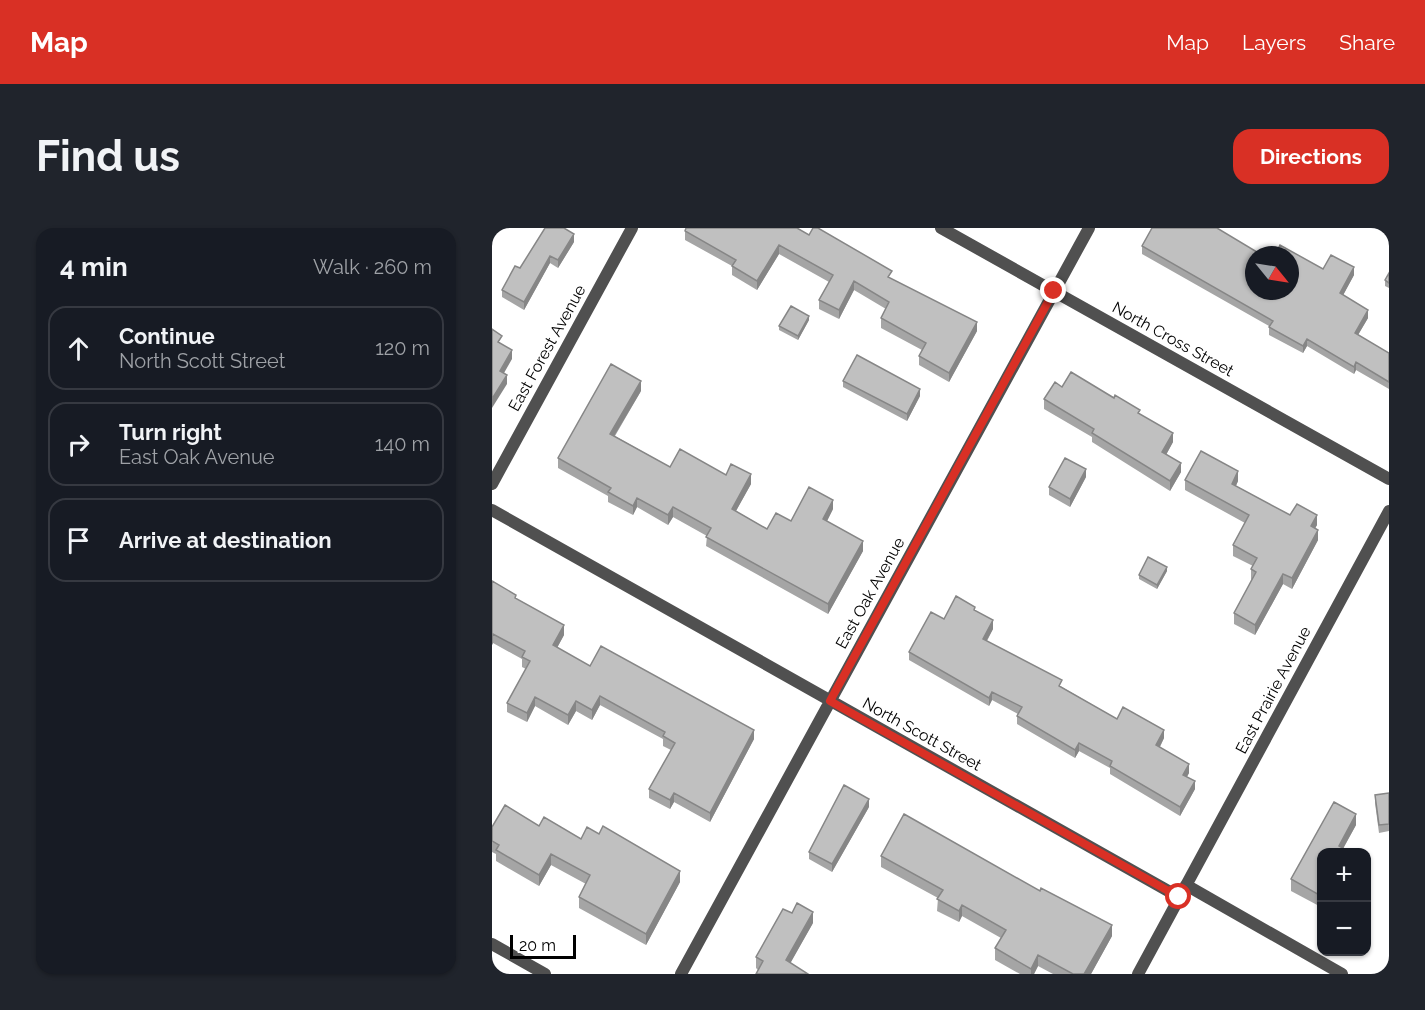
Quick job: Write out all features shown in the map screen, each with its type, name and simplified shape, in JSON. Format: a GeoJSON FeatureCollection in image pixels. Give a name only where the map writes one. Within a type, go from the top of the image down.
{"type":"FeatureCollection","features":[{"type":"Feature","properties":{"kind":"street","name":"East Forest Avenue"},"geometry":{"type":"LineString","coordinates":[[492,484],[632,228]]}},
{"type":"Feature","properties":{"kind":"street","name":"North Cross Street"},"geometry":{"type":"LineString","coordinates":[[941,228],[1389,479]]}},
{"type":"Feature","properties":{"kind":"street","name":"East Oak Avenue"},"geometry":{"type":"LineString","coordinates":[[681,974],[1089,228]]}},
{"type":"Feature","properties":{"kind":"street","name":"North Scott Street"},"geometry":{"type":"LineString","coordinates":[[492,510],[1179,897]]}},
{"type":"Feature","properties":{"kind":"street","name":"East Prairie Avenue"},"geometry":{"type":"LineString","coordinates":[[1179,897],[1389,511]]}},
{"type":"Feature","properties":{"kind":"street"},"geometry":{"type":"LineString","coordinates":[[1186,885],[1342,974]]}},
{"type":"Feature","properties":{"kind":"street"},"geometry":{"type":"LineString","coordinates":[[1137,974],[1179,897]]}},
{"type":"Feature","properties":{"kind":"street"},"geometry":{"type":"LineString","coordinates":[[492,944],[545,974]]}},
{"type":"Feature","properties":{"kind":"building"},"geometry":{"type":"Polygon","coordinates":[[[545,228],[564,228],[574,234],[558,260],[550,256],[524,302],[502,290],[515,266],[520,268],[545,228]]]}},
{"type":"Feature","properties":{"kind":"building"},"geometry":{"type":"Polygon","coordinates":[[[686,228],[797,228],[809,235],[813,228],[818,228],[892,271],[888,277],[977,322],[949,373],[919,356],[926,343],[881,318],[889,302],[854,281],[839,310],[819,300],[833,275],[779,245],[757,281],[732,266],[736,260],[685,231],[686,228]]]}},
{"type":"Feature","properties":{"kind":"building"},"geometry":{"type":"Polygon","coordinates":[[[1152,228],[1217,228],[1247,246],[1245,246],[1245,300],[1299,300],[1299,256],[1323,269],[1331,255],[1354,267],[1340,293],[1368,310],[1355,333],[1389,353],[1389,382],[1356,362],[1354,367],[1307,339],[1303,346],[1269,327],[1273,321],[1142,246],[1152,228]]]}},
{"type":"Feature","properties":{"kind":"building"},"geometry":{"type":"Polygon","coordinates":[[[791,306],[809,316],[798,336],[779,326],[791,306]]]}},
{"type":"Feature","properties":{"kind":"building"},"geometry":{"type":"Polygon","coordinates":[[[492,329],[502,336],[498,342],[512,350],[500,371],[507,375],[492,399],[492,329]]]}},
{"type":"Feature","properties":{"kind":"building"},"geometry":{"type":"Polygon","coordinates":[[[857,355],[920,389],[907,414],[843,381],[857,355]]]}},
{"type":"Feature","properties":{"kind":"building"},"geometry":{"type":"Polygon","coordinates":[[[611,364],[641,381],[610,434],[670,467],[680,449],[726,475],[731,464],[751,474],[732,509],[767,529],[776,513],[791,521],[809,487],[833,500],[823,519],[863,541],[828,604],[706,537],[711,528],[673,507],[668,515],[637,498],[633,506],[608,492],[611,488],[558,458],[611,364]]]}},
{"type":"Feature","properties":{"kind":"building"},"geometry":{"type":"Polygon","coordinates":[[[1071,372],[1114,398],[1115,395],[1140,410],[1138,413],[1173,433],[1162,452],[1181,463],[1170,481],[1092,433],[1094,429],[1044,399],[1055,382],[1062,387],[1071,372]]]}},
{"type":"Feature","properties":{"kind":"building"},"geometry":{"type":"Polygon","coordinates":[[[1201,451],[1238,471],[1232,484],[1290,515],[1297,504],[1317,515],[1311,526],[1318,530],[1292,578],[1283,574],[1255,625],[1234,613],[1256,572],[1251,569],[1257,558],[1233,545],[1249,515],[1185,480],[1201,451]]]}},
{"type":"Feature","properties":{"kind":"building"},"geometry":{"type":"Polygon","coordinates":[[[1065,458],[1086,469],[1070,499],[1049,487],[1065,458]]]}},
{"type":"Feature","properties":{"kind":"building"},"geometry":{"type":"Polygon","coordinates":[[[1148,557],[1167,567],[1157,585],[1139,575],[1148,557]]]}},
{"type":"Feature","properties":{"kind":"building"},"geometry":{"type":"Polygon","coordinates":[[[492,581],[516,595],[515,598],[564,625],[553,645],[590,666],[601,646],[754,730],[710,813],[674,793],[670,800],[649,789],[675,743],[663,736],[665,732],[600,696],[592,710],[576,701],[568,715],[535,697],[527,713],[507,703],[530,661],[522,657],[525,651],[493,634],[492,636],[492,581]]]}},
{"type":"Feature","properties":{"kind":"building"},"geometry":{"type":"Polygon","coordinates":[[[956,596],[975,607],[974,610],[993,620],[983,639],[1062,680],[1059,686],[1117,719],[1123,707],[1164,730],[1156,745],[1189,764],[1183,775],[1195,781],[1180,807],[1110,766],[1112,761],[1079,743],[1075,750],[1017,716],[1022,707],[992,692],[989,698],[909,652],[931,612],[944,619],[956,596]]]}},
{"type":"Feature","properties":{"kind":"building"},"geometry":{"type":"Polygon","coordinates":[[[844,785],[869,799],[832,864],[809,852],[844,785]]]}},
{"type":"Feature","properties":{"kind":"building"},"geometry":{"type":"Polygon","coordinates":[[[1389,793],[1389,824],[1379,825],[1375,795],[1389,793]]]}},
{"type":"Feature","properties":{"kind":"building"},"geometry":{"type":"Polygon","coordinates":[[[1334,802],[1356,814],[1339,846],[1343,848],[1317,848],[1317,894],[1291,879],[1334,802]]]}},
{"type":"Feature","properties":{"kind":"building"},"geometry":{"type":"Polygon","coordinates":[[[505,805],[539,826],[544,817],[581,839],[587,827],[599,834],[603,826],[680,871],[646,934],[579,897],[590,875],[551,854],[539,875],[496,850],[499,845],[492,841],[492,827],[505,805]]]}},
{"type":"Feature","properties":{"kind":"building"},"geometry":{"type":"Polygon","coordinates":[[[904,814],[1040,891],[1041,888],[1112,925],[1084,974],[1073,974],[1038,955],[1031,969],[995,948],[1006,930],[962,905],[959,911],[937,899],[943,890],[881,856],[904,814]]]}},
{"type":"Feature","properties":{"kind":"building"},"geometry":{"type":"Polygon","coordinates":[[[797,903],[813,912],[786,960],[808,974],[756,974],[763,961],[756,957],[783,909],[792,913],[797,903]]]}},
{"type":"Feature","properties":{"kind":"route"},"geometry":{"type":"LineString","coordinates":[[1054,291],[830,701],[1179,897]]}}]}
